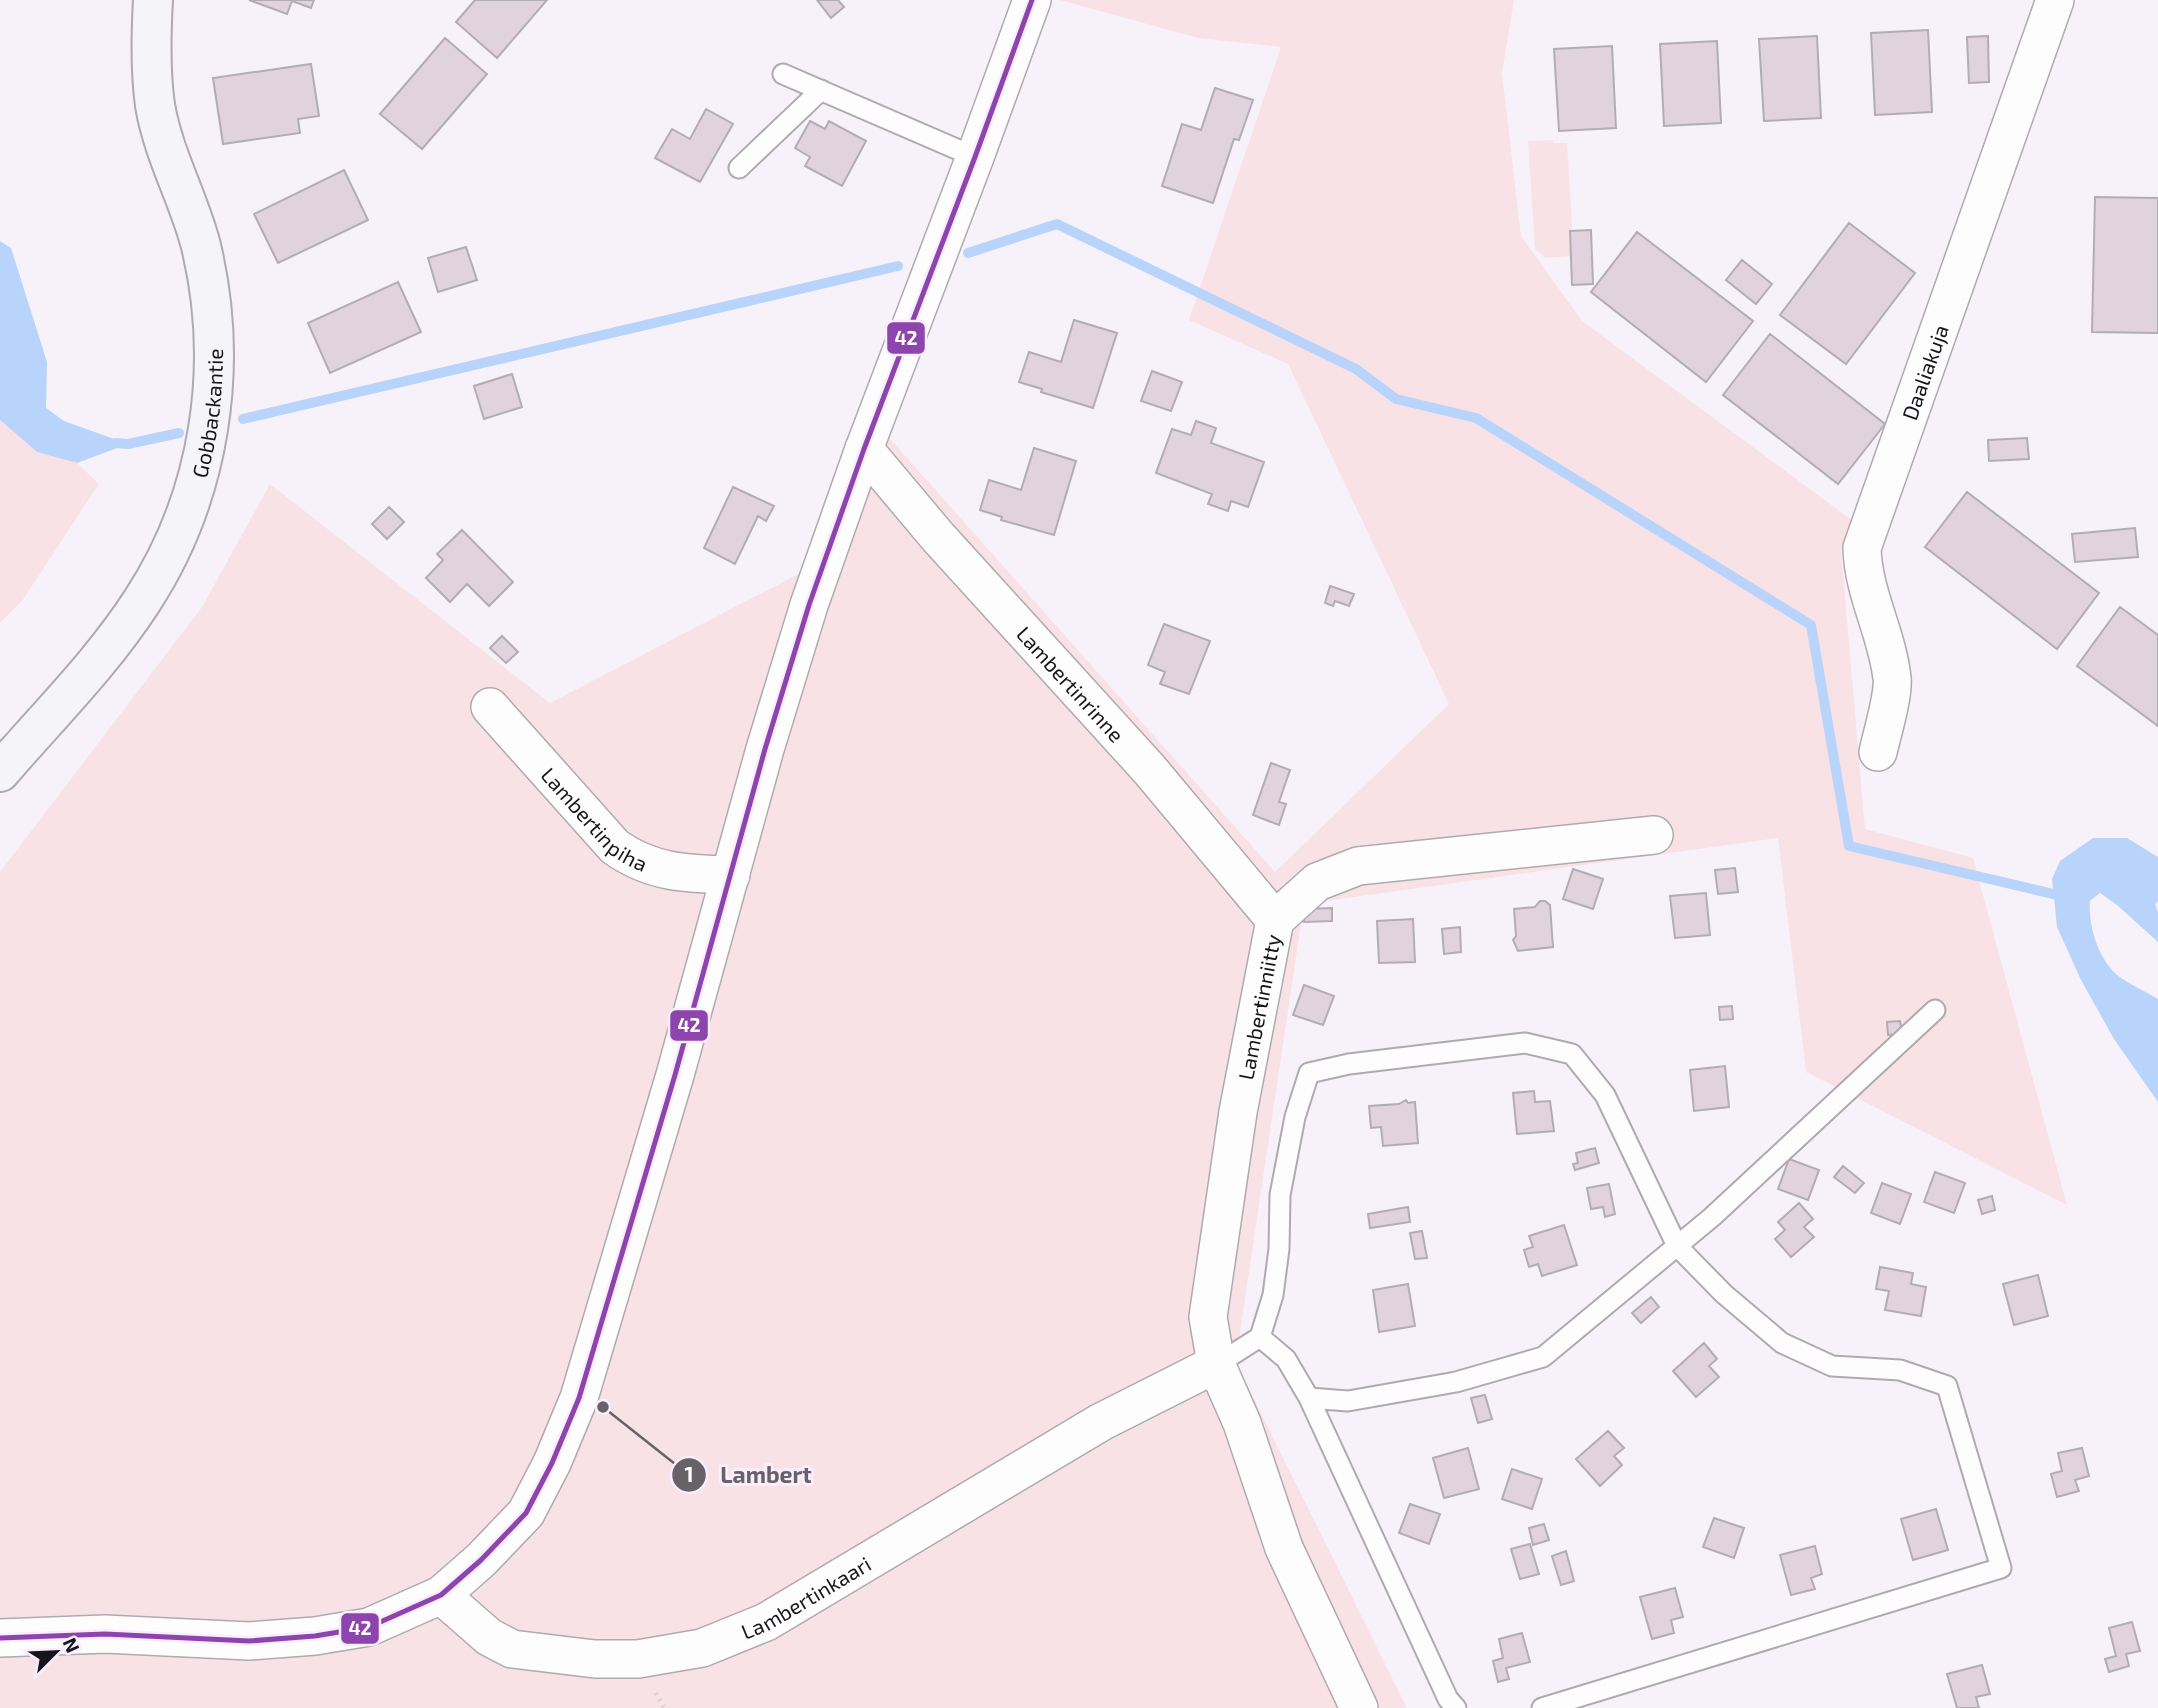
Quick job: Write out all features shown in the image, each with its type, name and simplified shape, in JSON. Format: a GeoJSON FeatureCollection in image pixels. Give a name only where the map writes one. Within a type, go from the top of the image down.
{"type":"FeatureCollection","features":[{"type":"Feature","properties":{"kind":"street","name":"Gobbackantie"},"geometry":{"type":"LineString","coordinates":[[0,772],[114,641],[164,566],[182,526],[201,464],[208,429],[214,366],[211,312],[200,246],[155,107],[150,58],[153,0]]}},
{"type":"Feature","properties":{"kind":"street"},"geometry":{"type":"LineString","coordinates":[[0,1638],[105,1634],[249,1641],[315,1636],[369,1627],[441,1595],[481,1560],[526,1513],[552,1463],[579,1398],[675,1075],[765,749],[809,605],[864,449],[1032,0]]}},
{"type":"Feature","properties":{"kind":"street","name":"Daaliakuja"},"geometry":{"type":"LineString","coordinates":[[1878,752],[1893,681],[1886,646],[1862,572],[1862,548],[2055,0]]}},
{"type":"Feature","properties":{"kind":"street","name":"Lambertinrinne"},"geometry":{"type":"LineString","coordinates":[[864,449],[938,537],[1149,769],[1275,920]]}},
{"type":"Feature","properties":{"kind":"street","name":"Lambertinpiha"},"geometry":{"type":"LineString","coordinates":[[490,707],[615,848],[635,861],[665,870],[731,875]]}},
{"type":"Feature","properties":{"kind":"street","name":"Lambertinniitty"},"geometry":{"type":"LineString","coordinates":[[1215,1358],[1208,1317],[1238,1112],[1275,920],[1317,882],[1358,866],[1654,835]]}},
{"type":"Feature","properties":{"kind":"street"},"geometry":{"type":"LineString","coordinates":[[1215,1358],[1242,1423],[1284,1548],[1359,1708]]}},
{"type":"Feature","properties":{"kind":"street","name":"Lambertinkaari"},"geometry":{"type":"LineString","coordinates":[[441,1595],[489,1637],[512,1649],[595,1659],[638,1660],[702,1648],[766,1622],[1101,1422],[1215,1358]]}},
{"type":"Feature","properties":{"kind":"lane"},"geometry":{"type":"LineString","coordinates":[[783,74],[975,157]]}},
{"type":"Feature","properties":{"kind":"lane"},"geometry":{"type":"LineString","coordinates":[[739,168],[821,90]]}},
{"type":"Feature","properties":{"kind":"lane"},"geometry":{"type":"LineString","coordinates":[[1309,1398],[1348,1401],[1456,1382],[1543,1357],[1712,1217],[1935,1010]]}},
{"type":"Feature","properties":{"kind":"lane"},"geometry":{"type":"LineString","coordinates":[[1215,1358],[1227,1358],[1260,1337],[1273,1295],[1279,1249],[1280,1195],[1295,1117],[1309,1073],[1349,1065],[1525,1043],[1572,1054],[1605,1095],[1677,1246],[1724,1294],[1782,1343],[1832,1367],[1900,1370],[1947,1386],[2001,1568],[1542,1708]]}},
{"type":"Feature","properties":{"kind":"lane"},"geometry":{"type":"LineString","coordinates":[[1260,1337],[1286,1359],[1309,1398],[1443,1687],[1456,1708]]}},
{"type":"Feature","properties":{"kind":"shaded area"},"geometry":{"type":"Polygon","coordinates":[[[1060,0],[1514,0],[1502,73],[1521,236],[1582,321],[1860,526],[1841,549],[1865,829],[1973,858],[2067,1205],[1806,1072],[1778,838],[1304,904],[1235,1366],[1255,1401],[1407,1708],[0,1708],[0,872],[202,607],[270,484],[550,703],[808,569],[884,432],[1275,872],[1449,704],[1288,364],[1189,320],[1281,47],[1198,38],[1060,0]]]}},
{"type":"Feature","properties":{"kind":"shaded area"},"geometry":{"type":"Polygon","coordinates":[[[1553,140],[1553,143],[1567,143],[1572,222],[1571,256],[1546,258],[1535,249],[1528,141],[1553,140]]]}},
{"type":"Feature","properties":{"kind":"shaded area"},"geometry":{"type":"Polygon","coordinates":[[[0,420],[37,452],[77,463],[99,484],[22,601],[0,623],[0,420]]]}},
{"type":"Feature","properties":{"kind":"water"},"geometry":{"type":"Polygon","coordinates":[[[0,241],[11,248],[47,362],[46,408],[64,421],[128,444],[77,463],[37,452],[0,420],[0,241]]]}},
{"type":"Feature","properties":{"kind":"water"},"geometry":{"type":"Polygon","coordinates":[[[2093,838],[2127,838],[2158,857],[2158,902],[2155,904],[2158,912],[2158,942],[2100,893],[2090,901],[2090,909],[2097,945],[2111,969],[2158,999],[2158,1102],[2114,1039],[2081,980],[2057,927],[2052,879],[2060,861],[2093,838]]]}},
{"type":"Feature","properties":{"kind":"building"},"geometry":{"type":"Polygon","coordinates":[[[249,0],[314,0],[311,8],[292,1],[287,14],[249,0]]]}},
{"type":"Feature","properties":{"kind":"building"},"geometry":{"type":"Polygon","coordinates":[[[475,0],[547,0],[497,58],[456,22],[475,0]]]}},
{"type":"Feature","properties":{"kind":"building"},"geometry":{"type":"Polygon","coordinates":[[[817,0],[838,0],[844,7],[831,18],[817,0]]]}},
{"type":"Feature","properties":{"kind":"building"},"geometry":{"type":"Polygon","coordinates":[[[1928,30],[1932,112],[1875,115],[1871,33],[1928,30]]]}},
{"type":"Feature","properties":{"kind":"building"},"geometry":{"type":"Polygon","coordinates":[[[1817,36],[1821,118],[1764,121],[1759,39],[1817,36]]]}},
{"type":"Feature","properties":{"kind":"building"},"geometry":{"type":"Polygon","coordinates":[[[1988,36],[1989,82],[1969,83],[1967,37],[1988,36]]]}},
{"type":"Feature","properties":{"kind":"building"},"geometry":{"type":"Polygon","coordinates":[[[445,38],[487,74],[422,149],[380,114],[445,38]]]}},
{"type":"Feature","properties":{"kind":"building"},"geometry":{"type":"Polygon","coordinates":[[[1717,41],[1721,123],[1664,126],[1660,44],[1717,41]]]}},
{"type":"Feature","properties":{"kind":"building"},"geometry":{"type":"Polygon","coordinates":[[[1612,46],[1616,128],[1559,131],[1554,49],[1612,46]]]}},
{"type":"Feature","properties":{"kind":"building"},"geometry":{"type":"Polygon","coordinates":[[[311,64],[319,116],[298,119],[300,133],[223,144],[213,78],[311,64]]]}},
{"type":"Feature","properties":{"kind":"building"},"geometry":{"type":"Polygon","coordinates":[[[1215,88],[1253,100],[1239,140],[1234,139],[1213,203],[1162,186],[1182,124],[1201,130],[1215,88]]]}},
{"type":"Feature","properties":{"kind":"building"},"geometry":{"type":"Polygon","coordinates":[[[706,109],[733,124],[700,182],[655,158],[672,129],[690,139],[706,109]]]}},
{"type":"Feature","properties":{"kind":"building"},"geometry":{"type":"Polygon","coordinates":[[[810,121],[825,129],[829,121],[866,141],[842,186],[805,166],[810,157],[795,148],[810,121]]]}},
{"type":"Feature","properties":{"kind":"building"},"geometry":{"type":"Polygon","coordinates":[[[344,170],[368,220],[278,263],[254,214],[344,170]]]}},
{"type":"Feature","properties":{"kind":"building"},"geometry":{"type":"Polygon","coordinates":[[[2095,197],[2158,198],[2158,333],[2092,332],[2095,197]]]}},
{"type":"Feature","properties":{"kind":"building"},"geometry":{"type":"Polygon","coordinates":[[[1849,223],[1915,273],[1846,364],[1780,315],[1849,223]]]}},
{"type":"Feature","properties":{"kind":"building"},"geometry":{"type":"Polygon","coordinates":[[[1591,230],[1593,284],[1572,285],[1570,231],[1591,230]]]}},
{"type":"Feature","properties":{"kind":"building"},"geometry":{"type":"Polygon","coordinates":[[[1637,232],[1753,321],[1706,382],[1591,292],[1637,232]]]}},
{"type":"Feature","properties":{"kind":"building"},"geometry":{"type":"Polygon","coordinates":[[[466,247],[477,280],[438,292],[428,258],[466,247]]]}},
{"type":"Feature","properties":{"kind":"building"},"geometry":{"type":"Polygon","coordinates":[[[1742,260],[1772,284],[1756,304],[1726,280],[1742,260]]]}},
{"type":"Feature","properties":{"kind":"building"},"geometry":{"type":"Polygon","coordinates":[[[398,282],[421,332],[330,373],[308,323],[398,282]]]}},
{"type":"Feature","properties":{"kind":"building"},"geometry":{"type":"Polygon","coordinates":[[[1074,320],[1117,333],[1093,408],[1041,392],[1042,389],[1019,382],[1029,352],[1061,362],[1074,320]]]}},
{"type":"Feature","properties":{"kind":"building"},"geometry":{"type":"Polygon","coordinates":[[[1770,334],[1885,424],[1838,484],[1723,395],[1770,334]]]}},
{"type":"Feature","properties":{"kind":"building"},"geometry":{"type":"Polygon","coordinates":[[[1152,371],[1182,382],[1171,411],[1141,401],[1152,371]]]}},
{"type":"Feature","properties":{"kind":"building"},"geometry":{"type":"Polygon","coordinates":[[[512,374],[522,407],[484,419],[474,386],[512,374]]]}},
{"type":"Feature","properties":{"kind":"building"},"geometry":{"type":"Polygon","coordinates":[[[1196,421],[1216,428],[1211,443],[1264,462],[1248,507],[1231,501],[1228,511],[1208,504],[1212,494],[1156,473],[1172,429],[1191,435],[1196,421]]]}},
{"type":"Feature","properties":{"kind":"building"},"geometry":{"type":"Polygon","coordinates":[[[2027,438],[2029,459],[1989,461],[1988,440],[2027,438]]]}},
{"type":"Feature","properties":{"kind":"building"},"geometry":{"type":"Polygon","coordinates":[[[1034,448],[1076,461],[1054,535],[1001,520],[1002,517],[980,510],[989,480],[1021,490],[1034,448]]]}},
{"type":"Feature","properties":{"kind":"building"},"geometry":{"type":"Polygon","coordinates":[[[733,487],[774,506],[766,521],[758,516],[735,564],[704,548],[733,487]]]}},
{"type":"Feature","properties":{"kind":"building"},"geometry":{"type":"Polygon","coordinates":[[[1967,492],[2099,593],[2057,649],[1925,547],[1967,492]]]}},
{"type":"Feature","properties":{"kind":"building"},"geometry":{"type":"Polygon","coordinates":[[[389,507],[404,522],[387,539],[372,524],[389,507]]]}},
{"type":"Feature","properties":{"kind":"building"},"geometry":{"type":"Polygon","coordinates":[[[2135,528],[2138,557],[2075,562],[2072,534],[2135,528]]]}},
{"type":"Feature","properties":{"kind":"building"},"geometry":{"type":"Polygon","coordinates":[[[462,530],[513,582],[489,606],[467,584],[450,602],[426,578],[443,560],[437,554],[462,530]]]}},
{"type":"Feature","properties":{"kind":"building"},"geometry":{"type":"Polygon","coordinates":[[[1330,586],[1354,594],[1349,606],[1335,601],[1333,606],[1325,603],[1330,586]]]}},
{"type":"Feature","properties":{"kind":"building"},"geometry":{"type":"Polygon","coordinates":[[[2120,607],[2158,635],[2158,726],[2077,666],[2120,607]]]}},
{"type":"Feature","properties":{"kind":"building"},"geometry":{"type":"Polygon","coordinates":[[[1164,624],[1210,641],[1189,694],[1160,684],[1165,672],[1148,665],[1164,624]]]}},
{"type":"Feature","properties":{"kind":"building"},"geometry":{"type":"Polygon","coordinates":[[[502,636],[518,652],[506,663],[490,648],[502,636]]]}},
{"type":"Feature","properties":{"kind":"building"},"geometry":{"type":"Polygon","coordinates":[[[1271,763],[1290,770],[1279,802],[1286,804],[1279,825],[1253,815],[1271,763]]]}},
{"type":"Feature","properties":{"kind":"building"},"geometry":{"type":"Polygon","coordinates":[[[1735,868],[1738,892],[1718,894],[1715,870],[1735,868]]]}},
{"type":"Feature","properties":{"kind":"building"},"geometry":{"type":"Polygon","coordinates":[[[1573,869],[1603,879],[1593,909],[1563,899],[1573,869]]]}},
{"type":"Feature","properties":{"kind":"building"},"geometry":{"type":"Polygon","coordinates":[[[1706,893],[1710,935],[1675,938],[1670,896],[1706,893]]]}},
{"type":"Feature","properties":{"kind":"building"},"geometry":{"type":"Polygon","coordinates":[[[1540,901],[1550,905],[1553,947],[1518,951],[1513,940],[1516,936],[1514,909],[1535,907],[1540,901]]]}},
{"type":"Feature","properties":{"kind":"building"},"geometry":{"type":"Polygon","coordinates":[[[1332,908],[1332,921],[1304,922],[1303,909],[1332,908]]]}},
{"type":"Feature","properties":{"kind":"building"},"geometry":{"type":"Polygon","coordinates":[[[1413,919],[1415,962],[1379,963],[1377,921],[1413,919]]]}},
{"type":"Feature","properties":{"kind":"building"},"geometry":{"type":"Polygon","coordinates":[[[1460,927],[1461,952],[1444,954],[1442,929],[1460,927]]]}},
{"type":"Feature","properties":{"kind":"building"},"geometry":{"type":"Polygon","coordinates":[[[1304,985],[1334,996],[1323,1025],[1293,1015],[1304,985]]]}},
{"type":"Feature","properties":{"kind":"building"},"geometry":{"type":"Polygon","coordinates":[[[1732,1006],[1733,1019],[1720,1020],[1719,1007],[1732,1006]]]}},
{"type":"Feature","properties":{"kind":"building"},"geometry":{"type":"Polygon","coordinates":[[[1900,1021],[1902,1034],[1888,1035],[1887,1022],[1900,1021]]]}},
{"type":"Feature","properties":{"kind":"building"},"geometry":{"type":"Polygon","coordinates":[[[1725,1066],[1729,1107],[1694,1111],[1690,1070],[1725,1066]]]}},
{"type":"Feature","properties":{"kind":"building"},"geometry":{"type":"Polygon","coordinates":[[[1534,1091],[1535,1102],[1550,1101],[1554,1131],[1517,1134],[1513,1093],[1534,1091]]]}},
{"type":"Feature","properties":{"kind":"building"},"geometry":{"type":"Polygon","coordinates":[[[1406,1100],[1408,1103],[1415,1102],[1418,1143],[1383,1146],[1381,1127],[1371,1128],[1369,1106],[1399,1104],[1406,1100]]]}},
{"type":"Feature","properties":{"kind":"building"},"geometry":{"type":"Polygon","coordinates":[[[1595,1148],[1599,1163],[1575,1170],[1573,1164],[1578,1163],[1576,1153],[1595,1148]]]}},
{"type":"Feature","properties":{"kind":"building"},"geometry":{"type":"Polygon","coordinates":[[[1789,1159],[1819,1170],[1808,1200],[1778,1189],[1789,1159]]]}},
{"type":"Feature","properties":{"kind":"building"},"geometry":{"type":"Polygon","coordinates":[[[1843,1166],[1864,1183],[1855,1193],[1834,1177],[1843,1166]]]}},
{"type":"Feature","properties":{"kind":"building"},"geometry":{"type":"Polygon","coordinates":[[[1935,1172],[1965,1183],[1954,1213],[1924,1202],[1935,1172]]]}},
{"type":"Feature","properties":{"kind":"building"},"geometry":{"type":"Polygon","coordinates":[[[1882,1183],[1911,1194],[1900,1224],[1871,1213],[1882,1183]]]}},
{"type":"Feature","properties":{"kind":"building"},"geometry":{"type":"Polygon","coordinates":[[[1609,1184],[1615,1214],[1605,1217],[1603,1207],[1591,1209],[1587,1188],[1609,1184]]]}},
{"type":"Feature","properties":{"kind":"building"},"geometry":{"type":"Polygon","coordinates":[[[1992,1196],[1995,1210],[1982,1214],[1978,1200],[1992,1196]]]}},
{"type":"Feature","properties":{"kind":"building"},"geometry":{"type":"Polygon","coordinates":[[[1799,1203],[1813,1219],[1804,1227],[1814,1237],[1791,1257],[1775,1239],[1785,1230],[1778,1222],[1799,1203]]]}},
{"type":"Feature","properties":{"kind":"building"},"geometry":{"type":"Polygon","coordinates":[[[1408,1207],[1410,1222],[1370,1228],[1368,1214],[1408,1207]]]}},
{"type":"Feature","properties":{"kind":"building"},"geometry":{"type":"Polygon","coordinates":[[[1564,1225],[1577,1265],[1542,1276],[1538,1264],[1529,1267],[1524,1250],[1533,1247],[1529,1236],[1564,1225]]]}},
{"type":"Feature","properties":{"kind":"building"},"geometry":{"type":"Polygon","coordinates":[[[1422,1231],[1427,1258],[1415,1259],[1410,1233],[1422,1231]]]}},
{"type":"Feature","properties":{"kind":"building"},"geometry":{"type":"Polygon","coordinates":[[[1880,1267],[1913,1273],[1911,1284],[1926,1287],[1921,1316],[1885,1310],[1889,1291],[1876,1289],[1880,1267]]]}},
{"type":"Feature","properties":{"kind":"building"},"geometry":{"type":"Polygon","coordinates":[[[2038,1275],[2048,1316],[2014,1325],[2003,1284],[2038,1275]]]}},
{"type":"Feature","properties":{"kind":"building"},"geometry":{"type":"Polygon","coordinates":[[[1408,1284],[1415,1326],[1379,1332],[1373,1290],[1408,1284]]]}},
{"type":"Feature","properties":{"kind":"building"},"geometry":{"type":"Polygon","coordinates":[[[1651,1297],[1659,1307],[1641,1323],[1632,1313],[1651,1297]]]}},
{"type":"Feature","properties":{"kind":"building"},"geometry":{"type":"Polygon","coordinates":[[[1704,1343],[1717,1359],[1709,1366],[1719,1377],[1696,1397],[1673,1371],[1704,1343]]]}},
{"type":"Feature","properties":{"kind":"building"},"geometry":{"type":"Polygon","coordinates":[[[1485,1395],[1492,1419],[1478,1423],[1471,1398],[1485,1395]]]}},
{"type":"Feature","properties":{"kind":"building"},"geometry":{"type":"Polygon","coordinates":[[[1608,1431],[1624,1448],[1614,1456],[1622,1465],[1600,1486],[1576,1459],[1608,1431]]]}},
{"type":"Feature","properties":{"kind":"building"},"geometry":{"type":"Polygon","coordinates":[[[1468,1448],[1479,1489],[1444,1498],[1433,1458],[1468,1448]]]}},
{"type":"Feature","properties":{"kind":"building"},"geometry":{"type":"Polygon","coordinates":[[[2082,1448],[2089,1476],[2075,1480],[2079,1491],[2057,1497],[2051,1474],[2062,1471],[2058,1453],[2082,1448]]]}},
{"type":"Feature","properties":{"kind":"building"},"geometry":{"type":"Polygon","coordinates":[[[1512,1469],[1542,1479],[1532,1509],[1502,1499],[1512,1469]]]}},
{"type":"Feature","properties":{"kind":"building"},"geometry":{"type":"Polygon","coordinates":[[[1410,1504],[1440,1514],[1429,1544],[1399,1533],[1410,1504]]]}},
{"type":"Feature","properties":{"kind":"building"},"geometry":{"type":"Polygon","coordinates":[[[1936,1509],[1948,1550],[1913,1560],[1901,1519],[1936,1509]]]}},
{"type":"Feature","properties":{"kind":"building"},"geometry":{"type":"Polygon","coordinates":[[[1714,1518],[1744,1528],[1734,1558],[1703,1547],[1714,1518]]]}},
{"type":"Feature","properties":{"kind":"building"},"geometry":{"type":"Polygon","coordinates":[[[1544,1524],[1549,1540],[1533,1545],[1529,1528],[1544,1524]]]}},
{"type":"Feature","properties":{"kind":"building"},"geometry":{"type":"Polygon","coordinates":[[[1530,1544],[1539,1574],[1520,1579],[1511,1549],[1530,1544]]]}},
{"type":"Feature","properties":{"kind":"building"},"geometry":{"type":"Polygon","coordinates":[[[1815,1546],[1822,1574],[1811,1578],[1815,1589],[1791,1595],[1780,1555],[1815,1546]]]}},
{"type":"Feature","properties":{"kind":"building"},"geometry":{"type":"Polygon","coordinates":[[[1566,1551],[1574,1581],[1561,1585],[1552,1556],[1566,1551]]]}},
{"type":"Feature","properties":{"kind":"building"},"geometry":{"type":"Polygon","coordinates":[[[1675,1588],[1683,1617],[1671,1620],[1674,1633],[1652,1639],[1640,1597],[1675,1588]]]}},
{"type":"Feature","properties":{"kind":"building"},"geometry":{"type":"Polygon","coordinates":[[[2132,1622],[2140,1651],[2126,1654],[2129,1666],[2109,1672],[2105,1659],[2116,1656],[2109,1628],[2132,1622]]]}},
{"type":"Feature","properties":{"kind":"building"},"geometry":{"type":"Polygon","coordinates":[[[1522,1633],[1530,1662],[1506,1668],[1509,1679],[1498,1682],[1493,1661],[1503,1658],[1499,1639],[1522,1633]]]}},
{"type":"Feature","properties":{"kind":"building"},"geometry":{"type":"Polygon","coordinates":[[[1982,1665],[1990,1694],[1976,1697],[1979,1708],[1957,1708],[1947,1674],[1982,1665]]]}},
{"type":"Feature","properties":{"kind":"waterway"},"geometry":{"type":"LineString","coordinates":[[968,253],[1057,224],[1356,369],[1396,399],[1476,418],[1811,625],[1849,846],[2066,897]]}},
{"type":"Feature","properties":{"kind":"waterway"},"geometry":{"type":"LineString","coordinates":[[243,419],[898,266]]}},
{"type":"Feature","properties":{"kind":"waterway"},"geometry":{"type":"LineString","coordinates":[[116,443],[128,444],[179,433]]}},
{"type":"Feature","properties":{"kind":"transit line","name":"42"},"geometry":{"type":"LineString","coordinates":[[0,1638],[105,1634],[249,1641],[315,1636],[369,1627],[441,1595],[481,1560],[526,1513],[552,1463],[579,1398],[675,1075],[765,749],[809,605],[864,449],[1032,0]]}},
{"type":"Feature","properties":{"kind":"place","name":"Lambert"},"geometry":{"type":"Point","coordinates":[603,1407]}}]}
